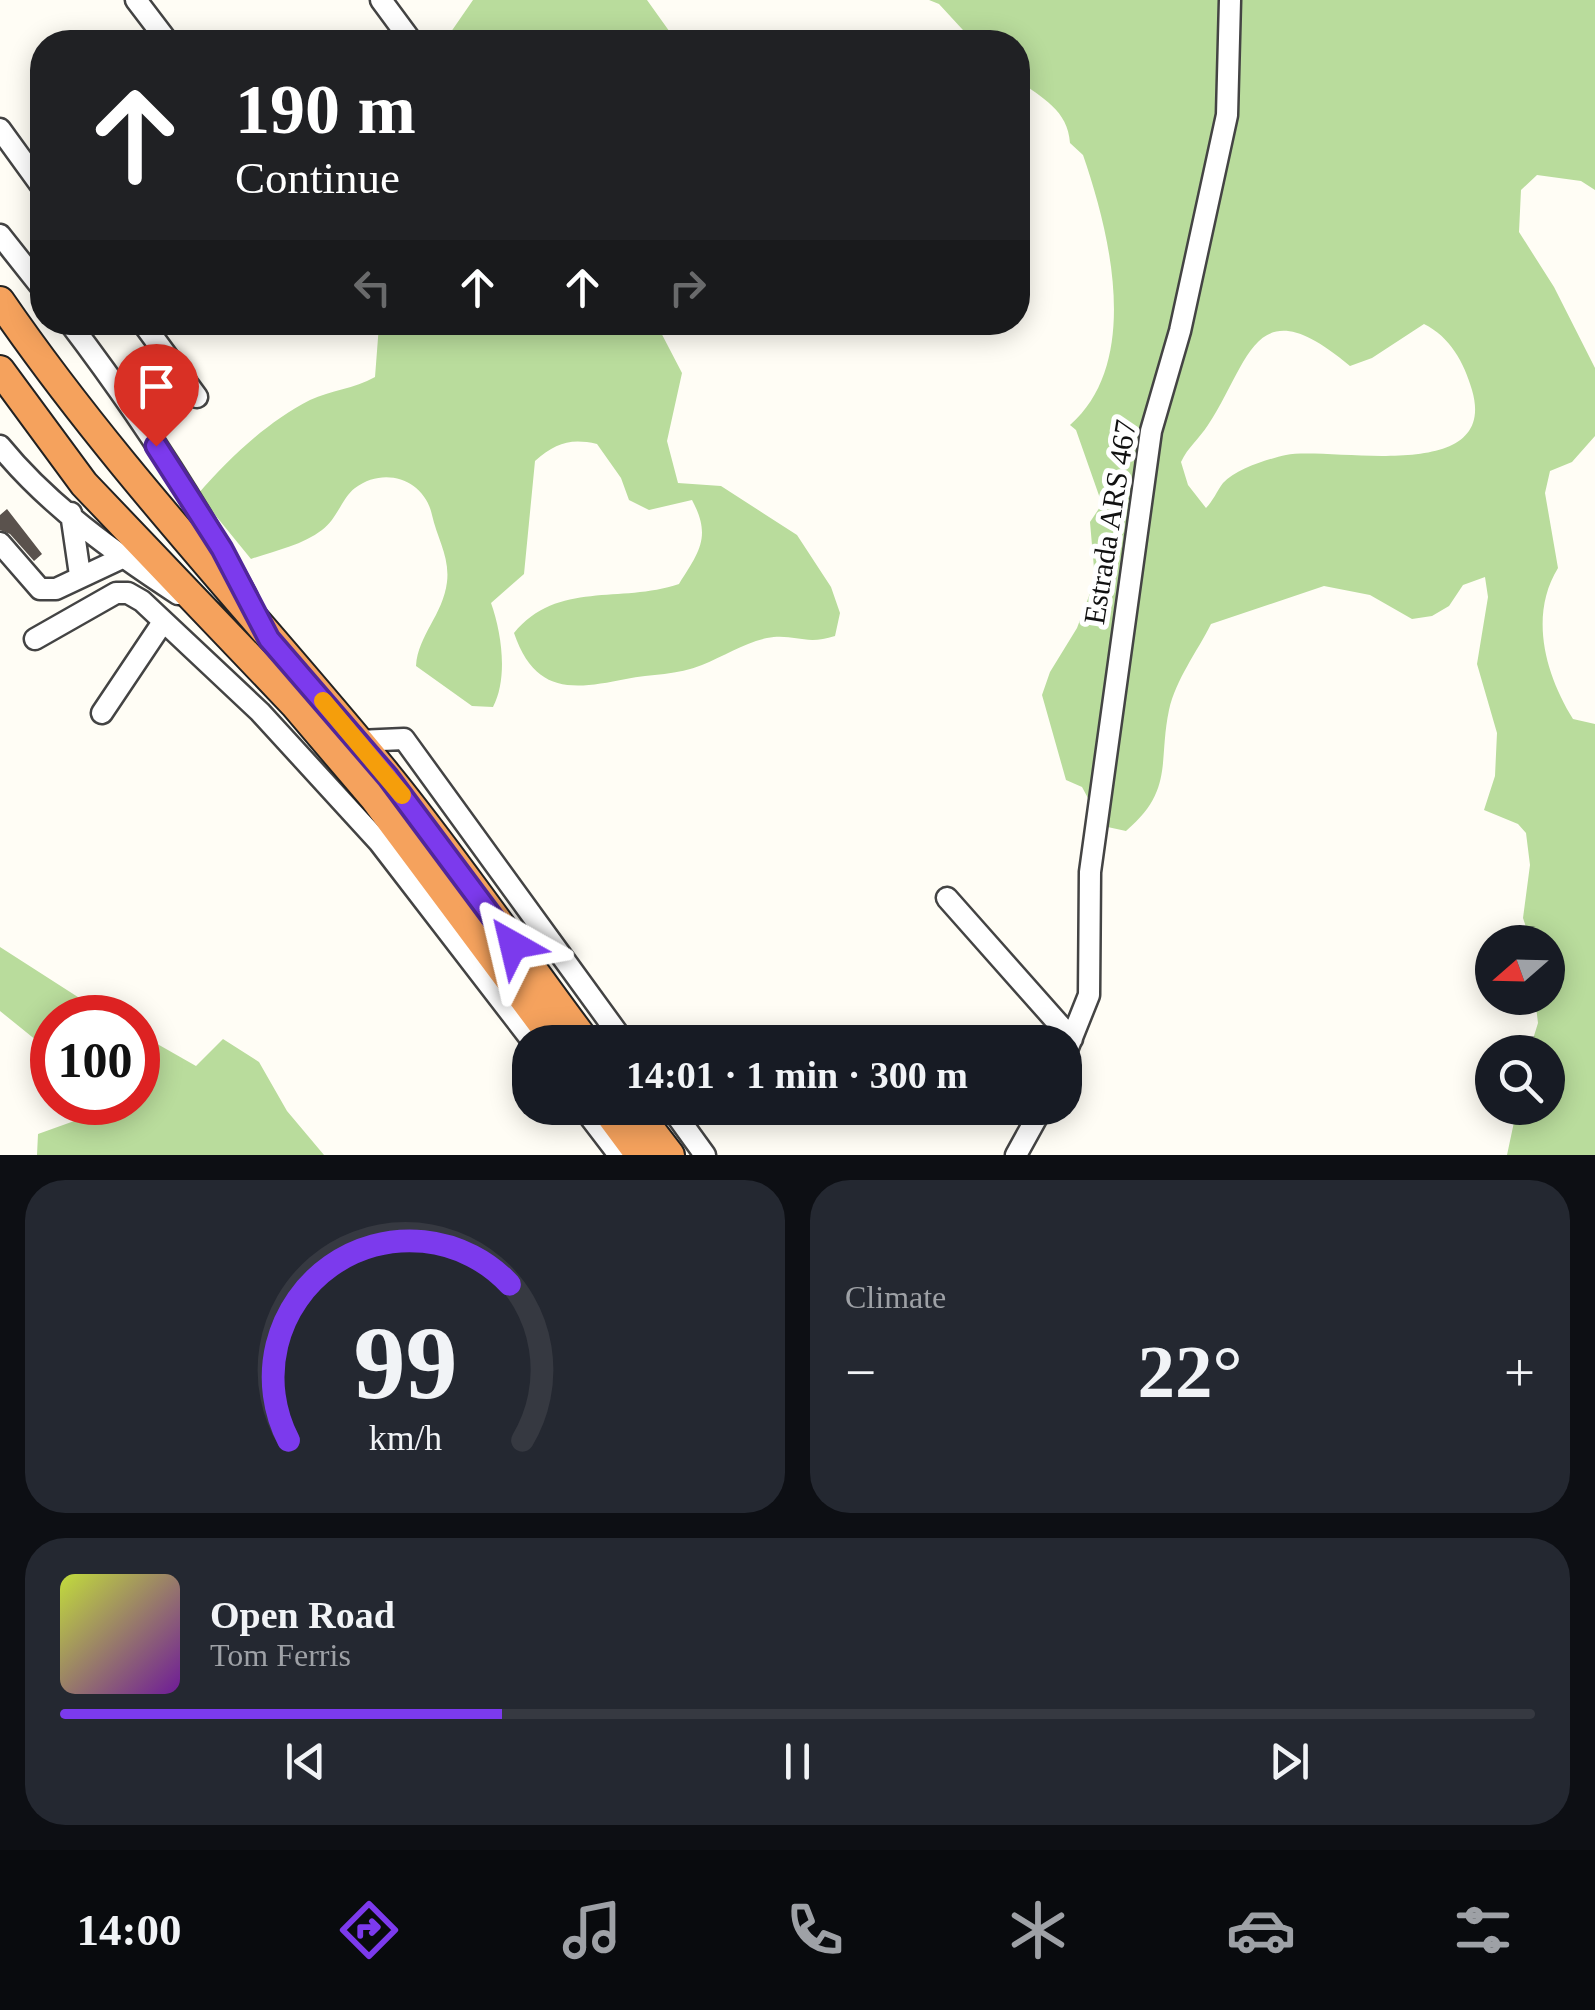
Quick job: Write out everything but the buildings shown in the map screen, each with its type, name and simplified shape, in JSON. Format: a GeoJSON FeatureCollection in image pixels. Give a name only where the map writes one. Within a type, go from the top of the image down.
{"type":"FeatureCollection","features":[{"type":"Feature","properties":{"kind":"highway"},"geometry":{"type":"LineString","coordinates":[[0,301],[62,390],[358,742],[573,1025]]}},
{"type":"Feature","properties":{"kind":"highway"},"geometry":{"type":"LineString","coordinates":[[0,370],[84,484],[194,604],[294,704],[374,798],[543,1025]]}},
{"type":"Feature","properties":{"kind":"highway"},"geometry":{"type":"LineString","coordinates":[[617,1125],[640,1155]]}},
{"type":"Feature","properties":{"kind":"highway"},"geometry":{"type":"LineString","coordinates":[[647,1125],[670,1155]]}},
{"type":"Feature","properties":{"kind":"street"},"geometry":{"type":"LineString","coordinates":[[136,0],[159,30]]}},
{"type":"Feature","properties":{"kind":"street"},"geometry":{"type":"LineString","coordinates":[[381,0],[403,30]]}},
{"type":"Feature","properties":{"kind":"street","name":"Estrada ARS 467"},"geometry":{"type":"LineString","coordinates":[[1077,1025],[1089,995],[1090,872],[1151,431],[1180,331],[1227,115],[1230,0]]}},
{"type":"Feature","properties":{"kind":"street"},"geometry":{"type":"LineString","coordinates":[[0,129],[30,170]]}},
{"type":"Feature","properties":{"kind":"street"},"geometry":{"type":"LineString","coordinates":[[0,235],[30,273]]}},
{"type":"Feature","properties":{"kind":"street"},"geometry":{"type":"LineString","coordinates":[[79,335],[116,384],[222,549],[269,639]]}},
{"type":"Feature","properties":{"kind":"street"},"geometry":{"type":"LineString","coordinates":[[152,335],[198,397]]}},
{"type":"Feature","properties":{"kind":"street"},"geometry":{"type":"LineString","coordinates":[[0,446],[26,478],[122,558],[194,604]]}},
{"type":"Feature","properties":{"kind":"street"},"geometry":{"type":"LineString","coordinates":[[72,514],[80,574]]}},
{"type":"Feature","properties":{"kind":"street"},"geometry":{"type":"LineString","coordinates":[[0,542],[40,589],[56,588],[122,558]]}},
{"type":"Feature","properties":{"kind":"street"},"geometry":{"type":"LineString","coordinates":[[35,639],[116,593],[128,593],[260,712],[379,842],[521,1025]]}},
{"type":"Feature","properties":{"kind":"street"},"geometry":{"type":"LineString","coordinates":[[102,712],[164,622]]}},
{"type":"Feature","properties":{"kind":"street"},"geometry":{"type":"LineString","coordinates":[[358,742],[404,739],[612,1025]]}},
{"type":"Feature","properties":{"kind":"street"},"geometry":{"type":"LineString","coordinates":[[946,898],[1050,1025]]}},
{"type":"Feature","properties":{"kind":"street"},"geometry":{"type":"LineString","coordinates":[[596,1125],[619,1155]]}},
{"type":"Feature","properties":{"kind":"street"},"geometry":{"type":"LineString","coordinates":[[684,1125],[706,1155]]}},
{"type":"Feature","properties":{"kind":"street"},"geometry":{"type":"LineString","coordinates":[[1016,1155],[1033,1125]]}},
{"type":"Feature","properties":{"kind":"green space"},"geometry":{"type":"Polygon","coordinates":[[[473,0],[647,0],[668,30],[452,30],[473,0]]]}},
{"type":"Feature","properties":{"kind":"green space"},"geometry":{"type":"Polygon","coordinates":[[[929,0],[1595,0],[1595,190],[1581,181],[1537,175],[1521,190],[1519,232],[1554,287],[1595,368],[1595,436],[1572,462],[1550,471],[1545,493],[1558,568],[1544,605],[1543,625],[1548,664],[1563,702],[1573,719],[1595,724],[1595,1155],[1507,1155],[1513,1125],[1565,1125],[1565,1035],[1534,1035],[1537,1015],[1565,1015],[1565,925],[1525,925],[1530,865],[1526,833],[1518,824],[1484,810],[1495,776],[1497,733],[1477,664],[1488,597],[1485,577],[1463,585],[1449,606],[1432,616],[1412,619],[1370,595],[1324,586],[1211,624],[1172,699],[1158,789],[1141,816],[1126,831],[1103,826],[1082,787],[1066,780],[1042,695],[1050,672],[1077,628],[1095,580],[1090,522],[1102,504],[1076,430],[1070,425],[1092,399],[1106,367],[1113,332],[1114,296],[1102,221],[1083,155],[1070,143],[1059,113],[1030,89],[1030,30],[963,30],[939,4],[929,0]],[[1424,324],[1372,358],[1350,366],[1318,343],[1293,332],[1274,332],[1259,341],[1247,356],[1208,425],[1181,462],[1188,485],[1206,508],[1223,483],[1236,473],[1286,455],[1406,455],[1437,450],[1461,439],[1474,420],[1472,390],[1455,351],[1424,324]]]}},
{"type":"Feature","properties":{"kind":"green space"},"geometry":{"type":"Polygon","coordinates":[[[378,335],[662,335],[682,373],[667,441],[678,483],[721,486],[797,535],[831,587],[840,613],[835,636],[816,640],[767,638],[693,668],[607,683],[572,685],[544,677],[523,653],[514,633],[531,616],[570,599],[679,584],[701,544],[702,534],[692,500],[649,510],[629,500],[621,478],[597,444],[564,443],[535,461],[524,574],[491,603],[502,656],[498,695],[493,707],[472,706],[416,666],[421,644],[445,594],[447,573],[428,503],[413,485],[391,477],[367,481],[350,492],[322,530],[251,559],[198,494],[236,454],[278,419],[310,400],[375,377],[378,335]]]}},
{"type":"Feature","properties":{"kind":"green space"},"geometry":{"type":"Polygon","coordinates":[[[0,947],[75,995],[30,995],[30,1035],[0,1011],[0,947]]]}},
{"type":"Feature","properties":{"kind":"green space"},"geometry":{"type":"Polygon","coordinates":[[[223,1039],[259,1062],[287,1111],[324,1155],[37,1155],[38,1134],[63,1125],[160,1125],[160,1046],[196,1066],[223,1039]]]}},
{"type":"Feature","properties":{"kind":"slow traffic"},"geometry":{"type":"LineString","coordinates":[[323,701],[402,795]]}},
{"type":"Feature","properties":{"kind":"route"},"geometry":{"type":"LineString","coordinates":[[156,446],[222,549],[269,639],[388,777],[513,945]]}}]}
